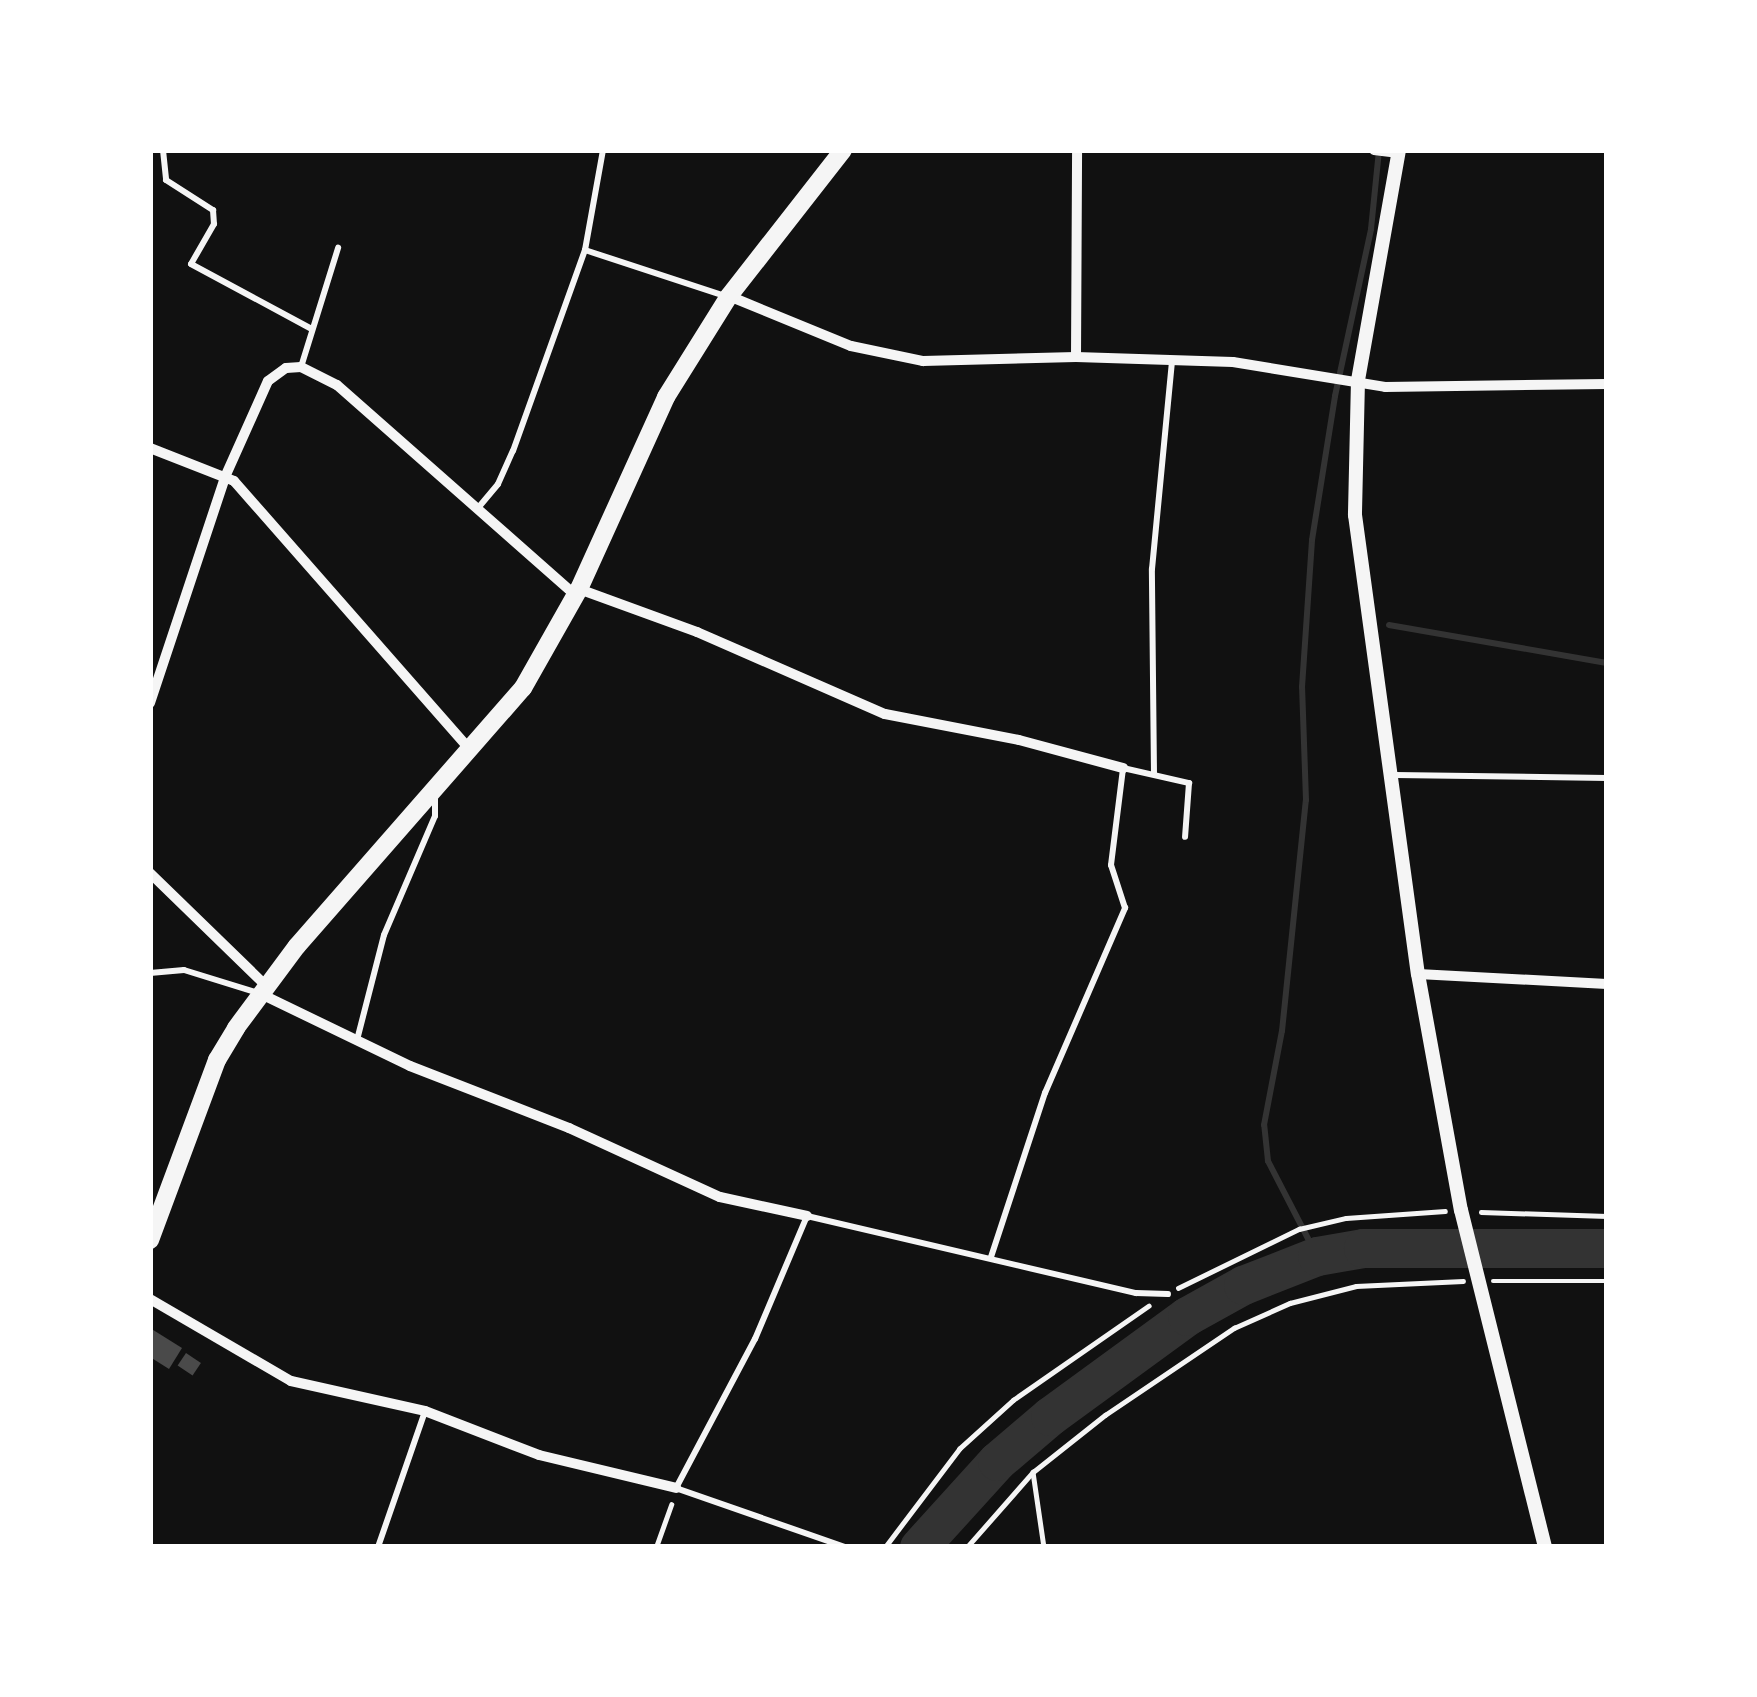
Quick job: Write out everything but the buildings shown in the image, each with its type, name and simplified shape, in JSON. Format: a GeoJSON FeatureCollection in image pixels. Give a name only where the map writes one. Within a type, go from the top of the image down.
{"type":"FeatureCollection","features":[{"type":"Feature","properties":{"kind":"main road"},"geometry":{"type":"LineString","coordinates":[[150,1240],[217,1060],[262,989],[523,688],[577,593],[666,397],[729,296],[842,150]]}},
{"type":"Feature","properties":{"kind":"street"},"geometry":{"type":"LineString","coordinates":[[1076,357],[1077,150]]}},
{"type":"Feature","properties":{"kind":"street"},"geometry":{"type":"LineString","coordinates":[[1374,150],[1399,151],[1358,380],[1355,515],[1418,974],[1462,1217],[1545,1547]]}},
{"type":"Feature","properties":{"kind":"street"},"geometry":{"type":"LineString","coordinates":[[729,296],[851,346],[922,361],[1076,357],[1233,362],[1385,387],[1607,384]]}},
{"type":"Feature","properties":{"kind":"street"},"geometry":{"type":"LineString","coordinates":[[150,703],[225,477],[268,381],[286,368],[301,367],[338,386],[577,593],[697,632],[885,714],[1019,740],[1124,768]]}},
{"type":"Feature","properties":{"kind":"street"},"geometry":{"type":"LineString","coordinates":[[150,448],[235,481],[471,751]]}},
{"type":"Feature","properties":{"kind":"street"},"geometry":{"type":"LineString","coordinates":[[150,873],[262,989],[357,1040],[720,1197],[807,1216]]}},
{"type":"Feature","properties":{"kind":"street"},"geometry":{"type":"LineString","coordinates":[[1418,974],[1607,984]]}},
{"type":"Feature","properties":{"kind":"street"},"geometry":{"type":"LineString","coordinates":[[150,1299],[291,1381],[425,1411],[539,1455],[676,1488]]}},
{"type":"Feature","properties":{"kind":"lane"},"geometry":{"type":"LineString","coordinates":[[164,150],[166,181],[213,210],[214,224],[191,264],[310,328]]}},
{"type":"Feature","properties":{"kind":"lane"},"geometry":{"type":"LineString","coordinates":[[478,508],[498,484],[513,451],[585,250],[603,150]]}},
{"type":"Feature","properties":{"kind":"lane"},"geometry":{"type":"LineString","coordinates":[[301,367],[338,248]]}},
{"type":"Feature","properties":{"kind":"lane"},"geometry":{"type":"LineString","coordinates":[[585,250],[729,296]]}},
{"type":"Feature","properties":{"kind":"lane"},"geometry":{"type":"LineString","coordinates":[[1154,774],[1152,569],[1172,362]]}},
{"type":"Feature","properties":{"kind":"lane"},"geometry":{"type":"LineString","coordinates":[[991,1257],[1045,1093],[1125,908],[1111,865],[1124,768],[1189,783],[1185,837]]}},
{"type":"Feature","properties":{"kind":"lane"},"geometry":{"type":"LineString","coordinates":[[1389,775],[1607,778]]}},
{"type":"Feature","properties":{"kind":"lane"},"geometry":{"type":"LineString","coordinates":[[357,1040],[384,934],[435,816],[435,792]]}},
{"type":"Feature","properties":{"kind":"lane"},"geometry":{"type":"LineString","coordinates":[[150,973],[184,970],[262,989]]}},
{"type":"Feature","properties":{"kind":"lane"},"geometry":{"type":"LineString","coordinates":[[845,1547],[676,1488],[755,1339],[807,1216],[1136,1293],[1168,1294]]}},
{"type":"Feature","properties":{"kind":"lane"},"geometry":{"type":"LineString","coordinates":[[378,1547],[425,1411]]}},
{"type":"Feature","properties":{"kind":"path"},"geometry":{"type":"LineString","coordinates":[[885,1547],[959,1449],[1013,1400],[1212,1267],[1316,1224]]}},
{"type":"Feature","properties":{"kind":"path"},"geometry":{"type":"LineString","coordinates":[[967,1547],[1033,1472],[1105,1414],[1259,1314],[1356,1286],[1475,1278],[1607,1280]]}},
{"type":"Feature","properties":{"kind":"path"},"geometry":{"type":"LineString","coordinates":[[1033,1472],[1044,1547]]}},
{"type":"Feature","properties":{"kind":"path"},"geometry":{"type":"LineString","coordinates":[[656,1547],[676,1488]]}},
{"type":"Feature","properties":{"kind":"waterway"},"geometry":{"type":"LineString","coordinates":[[1317,1256],[1268,1161],[1264,1125],[1282,1031],[1306,800],[1302,687],[1312,540],[1335,396],[1371,229],[1379,150]]}},
{"type":"Feature","properties":{"kind":"waterway"},"geometry":{"type":"LineString","coordinates":[[1389,625],[1607,663]]}},
{"type":"Feature","properties":{"kind":"waterway"},"geometry":{"type":"LineString","coordinates":[[919,1547],[997,1461],[1050,1416],[1187,1316],[1243,1285],[1317,1256],[1363,1248],[1607,1248]]}}]}
